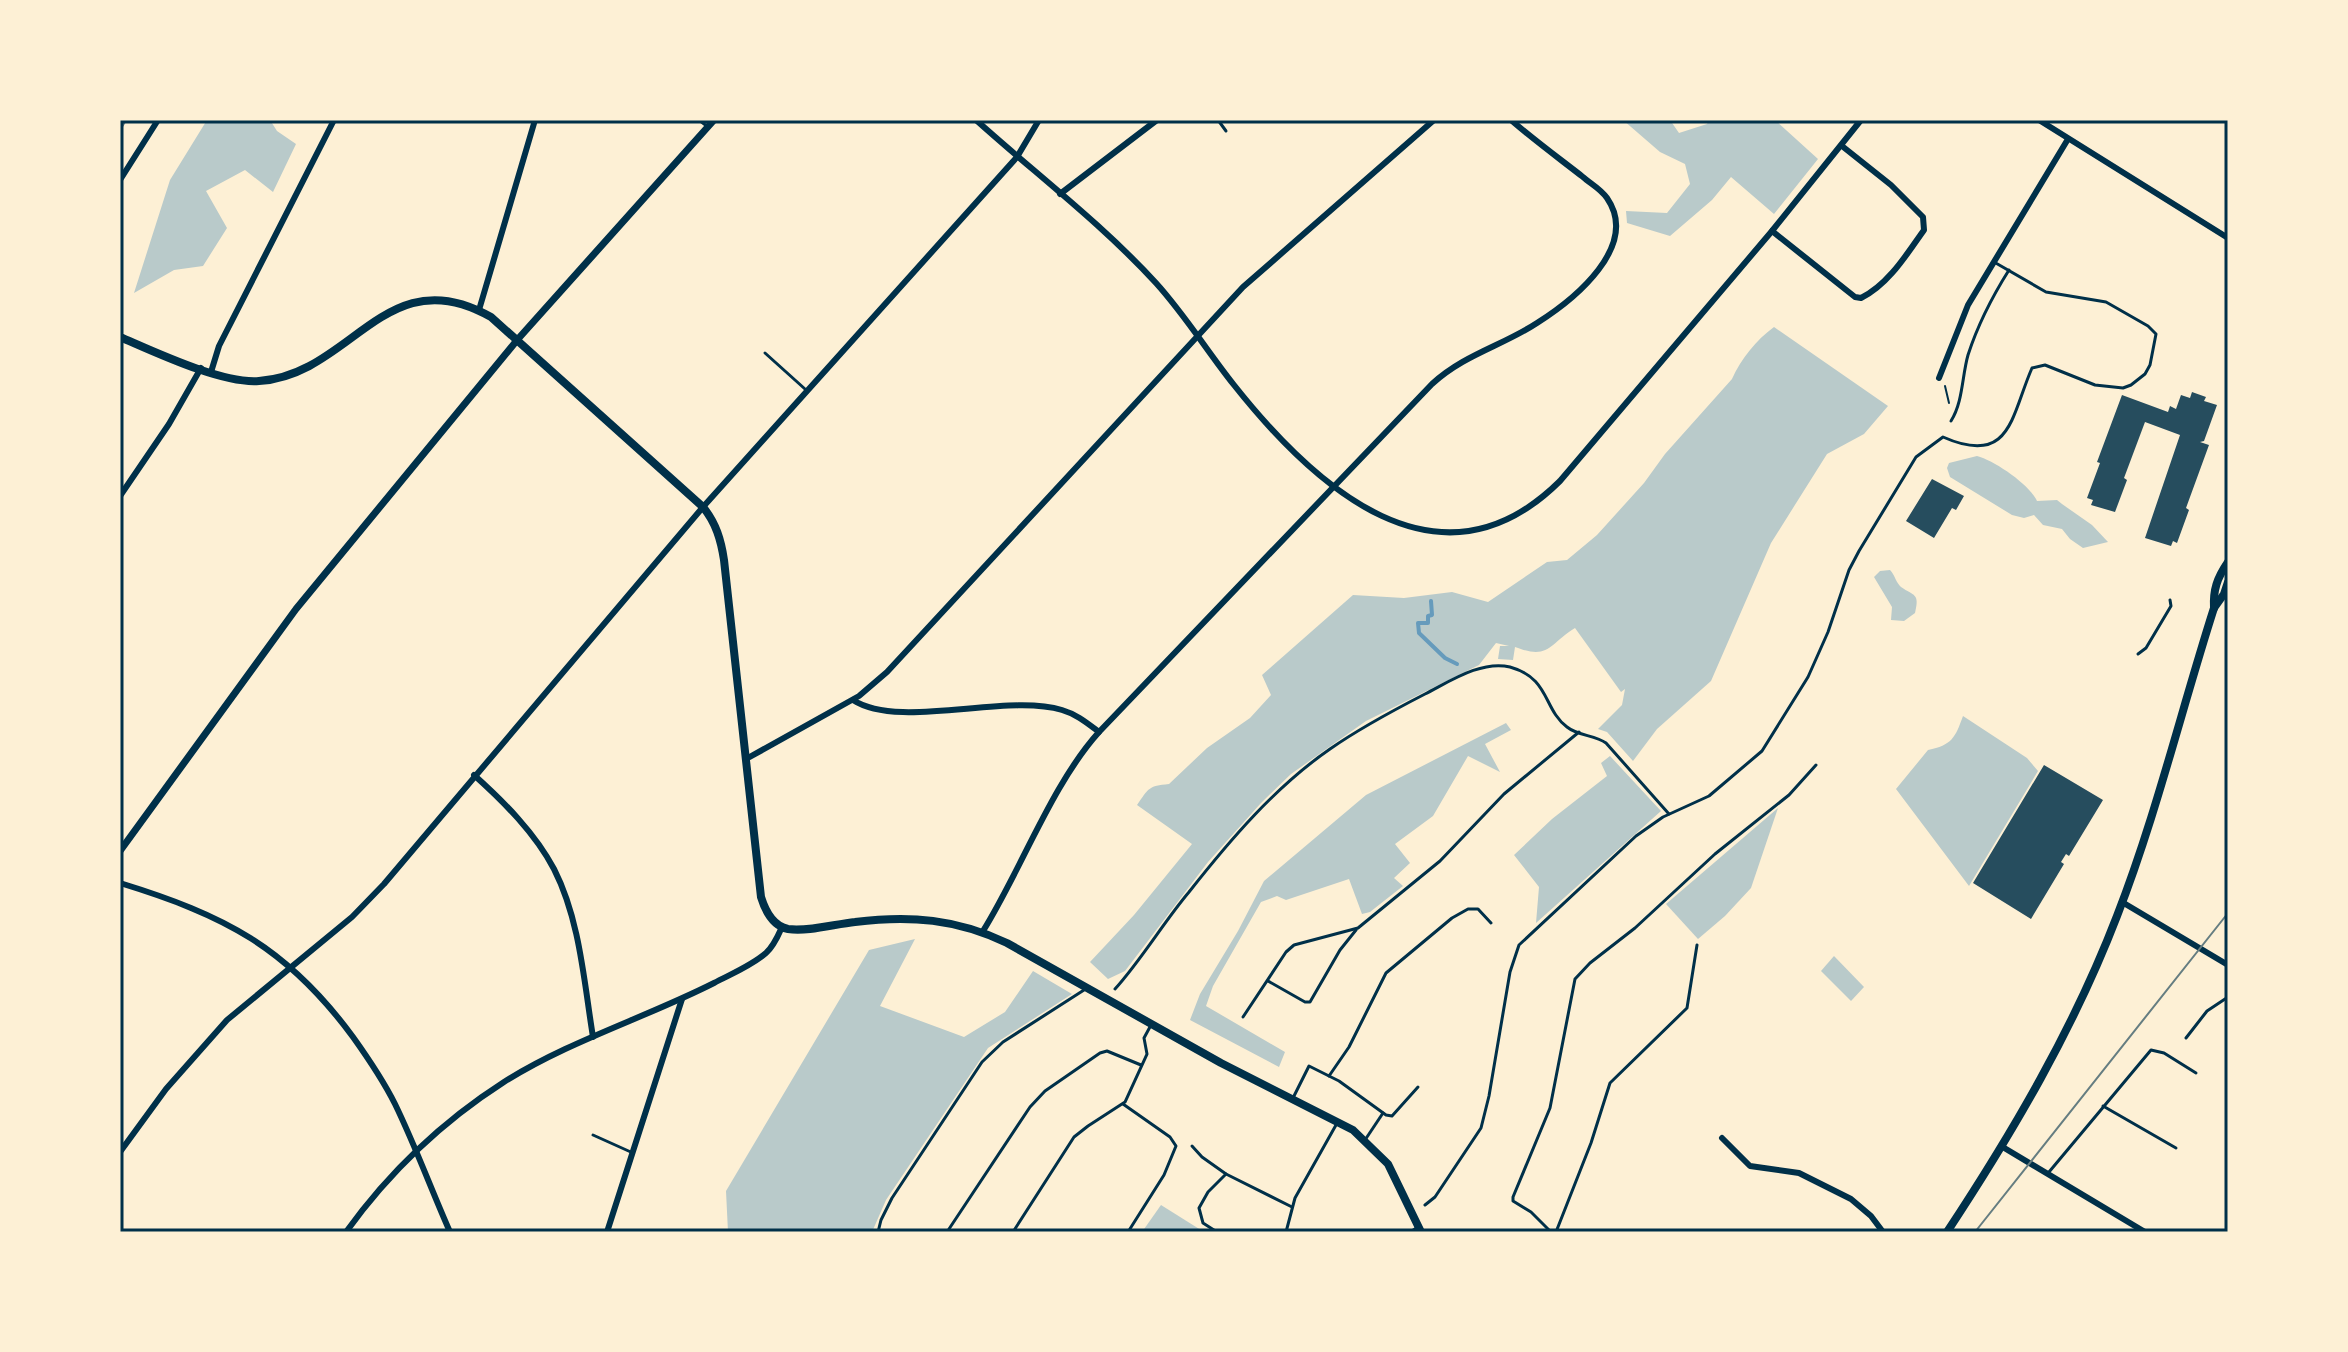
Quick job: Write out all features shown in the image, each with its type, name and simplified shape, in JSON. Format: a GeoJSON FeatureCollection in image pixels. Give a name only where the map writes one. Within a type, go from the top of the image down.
{"type":"FeatureCollection","features":[{"type":"Feature","properties":{"kind":"main road"},"geometry":{"type":"LineString","coordinates":[[120,337],[206,370],[248,382],[282,378],[303,370],[390,311],[417,301],[448,300],[479,310],[518,339],[712,518],[723,551],[761,897],[766,910],[782,927],[911,920],[943,922],[983,931],[1221,1063],[1338,1121],[1365,1140],[1393,1173],[1416,1230]]}},
{"type":"Feature","properties":{"kind":"main road"},"geometry":{"type":"LineString","coordinates":[[1947,1232],[2066,1034],[2094,973],[2122,902],[2214,608],[2216,583],[2228,562]]}},
{"type":"Feature","properties":{"kind":"main road"},"geometry":{"type":"LineString","coordinates":[[2214,608],[2228,582]]}},
{"type":"Feature","properties":{"kind":"street"},"geometry":{"type":"LineString","coordinates":[[120,180],[158,120]]}},
{"type":"Feature","properties":{"kind":"street"},"geometry":{"type":"LineString","coordinates":[[120,496],[206,370],[334,120]]}},
{"type":"Feature","properties":{"kind":"street"},"geometry":{"type":"LineString","coordinates":[[479,310],[535,120]]}},
{"type":"Feature","properties":{"kind":"street"},"geometry":{"type":"LineString","coordinates":[[120,851],[266,647],[518,339],[714,120]]}},
{"type":"Feature","properties":{"kind":"street"},"geometry":{"type":"LineString","coordinates":[[976,120],[1126,252],[1154,281],[1244,397],[1296,455],[1333,489],[1405,525],[1436,532],[1476,531],[1498,524],[1520,513],[1560,481],[1772,231],[1861,120]]}},
{"type":"Feature","properties":{"kind":"street"},"geometry":{"type":"LineString","coordinates":[[120,1152],[166,1089],[227,1020],[293,968],[371,897],[703,507],[1017,157],[1039,120]]}},
{"type":"Feature","properties":{"kind":"street"},"geometry":{"type":"LineString","coordinates":[[1060,194],[1157,120]]}},
{"type":"Feature","properties":{"kind":"street"},"geometry":{"type":"LineString","coordinates":[[746,759],[853,700],[887,672],[1243,287],[1434,120]]}},
{"type":"Feature","properties":{"kind":"street"},"geometry":{"type":"LineString","coordinates":[[983,931],[1074,765],[1099,732],[1441,376],[1467,358],[1534,325],[1564,304],[1586,283],[1612,248],[1617,227],[1607,198],[1511,120]]}},
{"type":"Feature","properties":{"kind":"street"},"geometry":{"type":"LineString","coordinates":[[2040,120],[2228,238]]}},
{"type":"Feature","properties":{"kind":"street"},"geometry":{"type":"LineString","coordinates":[[1939,378],[1968,305],[2068,139]]}},
{"type":"Feature","properties":{"kind":"street"},"geometry":{"type":"LineString","coordinates":[[1772,231],[1855,297],[1861,298],[1870,293],[1889,275],[1924,230],[1923,217],[1891,185],[1842,146]]}},
{"type":"Feature","properties":{"kind":"street"},"geometry":{"type":"LineString","coordinates":[[853,700],[867,707],[921,711],[1051,707],[1076,716],[1099,732]]}},
{"type":"Feature","properties":{"kind":"street"},"geometry":{"type":"LineString","coordinates":[[474,775],[516,817],[554,870],[573,922],[593,1037]]}},
{"type":"Feature","properties":{"kind":"street"},"geometry":{"type":"LineString","coordinates":[[120,883],[203,912],[250,937],[293,968],[337,1015],[373,1066],[396,1106],[450,1232]]}},
{"type":"Feature","properties":{"kind":"street"},"geometry":{"type":"LineString","coordinates":[[2122,902],[2228,965]]}},
{"type":"Feature","properties":{"kind":"street"},"geometry":{"type":"LineString","coordinates":[[346,1232],[381,1185],[415,1149],[452,1118],[506,1081],[593,1037],[682,999],[753,962],[772,947],[782,927]]}},
{"type":"Feature","properties":{"kind":"street"},"geometry":{"type":"LineString","coordinates":[[607,1232],[682,999]]}},
{"type":"Feature","properties":{"kind":"street"},"geometry":{"type":"LineString","coordinates":[[1722,1138],[1750,1166],[1799,1173],[1851,1199],[1871,1216],[1883,1232]]}},
{"type":"Feature","properties":{"kind":"street"},"geometry":{"type":"LineString","coordinates":[[2001,1146],[2145,1232]]}},
{"type":"Feature","properties":{"kind":"lane"},"geometry":{"type":"LineString","coordinates":[[699,120],[708,127]]}},
{"type":"Feature","properties":{"kind":"lane"},"geometry":{"type":"LineString","coordinates":[[1218,120],[1226,131]]}},
{"type":"Feature","properties":{"kind":"lane"},"geometry":{"type":"LineString","coordinates":[[1425,1205],[1442,1187],[1481,1128],[1510,972],[1519,945],[1624,847],[1669,814],[1724,786],[1762,751],[1808,677],[1828,632],[1849,570],[1916,457],[1943,437],[1966,444],[1996,443],[2009,427],[2032,368],[2045,365],[2069,377],[2115,389],[2139,380],[2150,365],[2156,334],[2148,326],[2106,302],[2046,292],[1994,262]]}},
{"type":"Feature","properties":{"kind":"lane"},"geometry":{"type":"LineString","coordinates":[[1951,421],[1980,322],[2009,270]]}},
{"type":"Feature","properties":{"kind":"lane"},"geometry":{"type":"LineString","coordinates":[[765,353],[808,392]]}},
{"type":"Feature","properties":{"kind":"lane"},"geometry":{"type":"LineString","coordinates":[[2138,654],[2146,648],[2171,606],[2170,600]]}},
{"type":"Feature","properties":{"kind":"lane"},"geometry":{"type":"LineString","coordinates":[[1115,989],[1193,886],[1271,798],[1330,749],[1374,721],[1472,671],[1497,666],[1515,669],[1534,680],[1569,729],[1606,743],[1669,814]]}},
{"type":"Feature","properties":{"kind":"lane"},"geometry":{"type":"LineString","coordinates":[[1267,980],[1310,1002],[1345,943],[1358,928],[1440,861],[1504,794],[1579,732]]}},
{"type":"Feature","properties":{"kind":"lane"},"geometry":{"type":"LineString","coordinates":[[1697,945],[1687,1008],[1610,1083],[1591,1143],[1554,1232],[1513,1201],[1513,1197],[1550,1108],[1575,979],[1715,854],[1789,795],[1816,765]]}},
{"type":"Feature","properties":{"kind":"lane"},"geometry":{"type":"LineString","coordinates":[[1329,1076],[1349,1047],[1386,973],[1452,918],[1468,909],[1478,909],[1491,923]]}},
{"type":"Feature","properties":{"kind":"lane"},"geometry":{"type":"LineString","coordinates":[[1243,1017],[1281,957],[1294,945],[1358,928]]}},
{"type":"Feature","properties":{"kind":"lane"},"geometry":{"type":"LineString","coordinates":[[878,1232],[892,1198],[982,1062],[1026,1026],[1087,988]]}},
{"type":"Feature","properties":{"kind":"lane"},"geometry":{"type":"LineString","coordinates":[[2186,1038],[2207,1011],[2228,997]]}},
{"type":"Feature","properties":{"kind":"lane"},"geometry":{"type":"LineString","coordinates":[[1013,1232],[1074,1137],[1123,1104],[1147,1054],[1144,1038],[1151,1024]]}},
{"type":"Feature","properties":{"kind":"lane"},"geometry":{"type":"LineString","coordinates":[[2047,1175],[2151,1050],[2164,1053],[2196,1073]]}},
{"type":"Feature","properties":{"kind":"lane"},"geometry":{"type":"LineString","coordinates":[[947,1232],[1030,1107],[1045,1091],[1107,1051],[1141,1065]]}},
{"type":"Feature","properties":{"kind":"lane"},"geometry":{"type":"LineString","coordinates":[[1293,1098],[1309,1066],[1392,1116],[1418,1087]]}},
{"type":"Feature","properties":{"kind":"lane"},"geometry":{"type":"LineString","coordinates":[[1123,1104],[1170,1137],[1176,1146],[1164,1175],[1128,1232]]}},
{"type":"Feature","properties":{"kind":"lane"},"geometry":{"type":"LineString","coordinates":[[2103,1106],[2176,1148]]}},
{"type":"Feature","properties":{"kind":"lane"},"geometry":{"type":"LineString","coordinates":[[1365,1140],[1383,1113]]}},
{"type":"Feature","properties":{"kind":"lane"},"geometry":{"type":"LineString","coordinates":[[1286,1232],[1292,1207],[1338,1121]]}},
{"type":"Feature","properties":{"kind":"lane"},"geometry":{"type":"LineString","coordinates":[[593,1135],[633,1153]]}},
{"type":"Feature","properties":{"kind":"lane"},"geometry":{"type":"LineString","coordinates":[[1192,1146],[1226,1174],[1292,1207]]}},
{"type":"Feature","properties":{"kind":"lane"},"geometry":{"type":"LineString","coordinates":[[1217,1232],[1200,1218],[1199,1208],[1208,1192],[1226,1174]]}},
{"type":"Feature","properties":{"kind":"path"},"geometry":{"type":"LineString","coordinates":[[1939,378],[1946,387],[1951,421]]}},
{"type":"Feature","properties":{"kind":"shaded area"},"geometry":{"type":"Polygon","coordinates":[[[207,120],[270,120],[277,131],[296,144],[273,192],[245,170],[206,191],[227,228],[203,266],[174,270],[134,293],[170,180],[207,120]]]}},
{"type":"Feature","properties":{"kind":"shaded area"},"geometry":{"type":"Polygon","coordinates":[[[1623,120],[1670,120],[1679,133],[1707,124],[1709,120],[1775,120],[1818,159],[1774,214],[1731,177],[1712,200],[1670,236],[1627,223],[1626,211],[1667,213],[1690,184],[1685,164],[1660,152],[1623,120]]]}},
{"type":"Feature","properties":{"kind":"shaded area"},"geometry":{"type":"Polygon","coordinates":[[[1774,327],[1888,406],[1864,434],[1827,454],[1771,543],[1711,681],[1657,729],[1633,761],[1607,732],[1598,729],[1622,705],[1625,689],[1621,692],[1575,628],[1542,651],[1515,647],[1513,660],[1498,659],[1500,646],[1509,646],[1496,643],[1479,665],[1366,721],[1291,774],[1208,862],[1125,971],[1108,979],[1090,962],[1134,915],[1192,844],[1137,805],[1150,789],[1169,784],[1207,748],[1250,718],[1271,695],[1262,675],[1353,595],[1404,598],[1452,592],[1488,602],[1547,562],[1567,560],[1597,535],[1644,483],[1665,454],[1732,379],[1750,350],[1774,327]]]}},
{"type":"Feature","properties":{"kind":"shaded area"},"geometry":{"type":"Polygon","coordinates":[[[1977,456],[2011,474],[2037,501],[2057,500],[2092,525],[2108,542],[2083,548],[2062,529],[2043,525],[2034,515],[2024,518],[2012,515],[1950,477],[1949,463],[1977,456]]]}},
{"type":"Feature","properties":{"kind":"shaded area"},"geometry":{"type":"Polygon","coordinates":[[[1890,570],[1899,585],[1916,598],[1915,613],[1904,621],[1891,620],[1892,607],[1874,577],[1880,571],[1890,570]]]}},
{"type":"Feature","properties":{"kind":"shaded area"},"geometry":{"type":"Polygon","coordinates":[[[1963,716],[2027,758],[2038,771],[1969,886],[1896,789],[1928,750],[1952,739],[1963,716]]]}},
{"type":"Feature","properties":{"kind":"shaded area"},"geometry":{"type":"Polygon","coordinates":[[[1506,723],[1511,730],[1485,744],[1500,772],[1468,756],[1433,816],[1395,844],[1410,863],[1394,878],[1403,886],[1370,912],[1362,914],[1349,879],[1286,900],[1277,896],[1261,902],[1213,986],[1206,1006],[1285,1052],[1279,1067],[1190,1020],[1200,994],[1264,881],[1366,795],[1506,723]]]}},
{"type":"Feature","properties":{"kind":"shaded area"},"geometry":{"type":"Polygon","coordinates":[[[1610,756],[1661,811],[1536,923],[1539,887],[1514,855],[1552,819],[1607,776],[1601,763],[1610,756]]]}},
{"type":"Feature","properties":{"kind":"shaded area"},"geometry":{"type":"Polygon","coordinates":[[[1778,808],[1751,888],[1698,939],[1666,904],[1778,808]]]}},
{"type":"Feature","properties":{"kind":"shaded area"},"geometry":{"type":"Polygon","coordinates":[[[915,939],[880,1006],[964,1037],[1005,1012],[1033,971],[1072,994],[988,1048],[886,1200],[872,1232],[728,1232],[726,1191],[869,950],[915,939]]]}},
{"type":"Feature","properties":{"kind":"shaded area"},"geometry":{"type":"Polygon","coordinates":[[[1834,956],[1864,987],[1851,1001],[1821,971],[1834,956]]]}},
{"type":"Feature","properties":{"kind":"shaded area"},"geometry":{"type":"Polygon","coordinates":[[[1161,1205],[1204,1232],[1142,1232],[1161,1205]]]}},
{"type":"Feature","properties":{"kind":"building"},"geometry":{"type":"Polygon","coordinates":[[[2192,392],[2206,397],[2204,401],[2217,405],[2204,441],[2200,442],[2209,445],[2186,508],[2189,510],[2177,543],[2173,541],[2171,546],[2145,538],[2180,435],[2145,422],[2115,512],[2091,505],[2093,500],[2087,498],[2122,395],[2168,412],[2170,406],[2176,409],[2181,395],[2190,398],[2192,392]]]}},
{"type":"Feature","properties":{"kind":"building"},"geometry":{"type":"Polygon","coordinates":[[[1932,479],[1964,496],[1956,510],[1952,508],[1934,538],[1906,521],[1932,479]]]}},
{"type":"Feature","properties":{"kind":"building"},"geometry":{"type":"Polygon","coordinates":[[[2044,765],[2103,800],[2069,856],[2066,854],[2061,862],[2064,864],[2031,919],[1973,883],[2044,765]]]}},
{"type":"Feature","properties":{"kind":"waterway"},"geometry":{"type":"LineString","coordinates":[[1431,601],[1432,615],[1428,616],[1428,623],[1418,623],[1419,633],[1445,658],[1457,664]]}},
{"type":"Feature","properties":{"kind":"tram line"},"geometry":{"type":"LineString","coordinates":[[1975,1232],[2228,913]]}},
{"type":"Feature","properties":{"kind":"railway"},"geometry":{"type":"LineString","coordinates":[[120,128],[125,120]]}}]}
